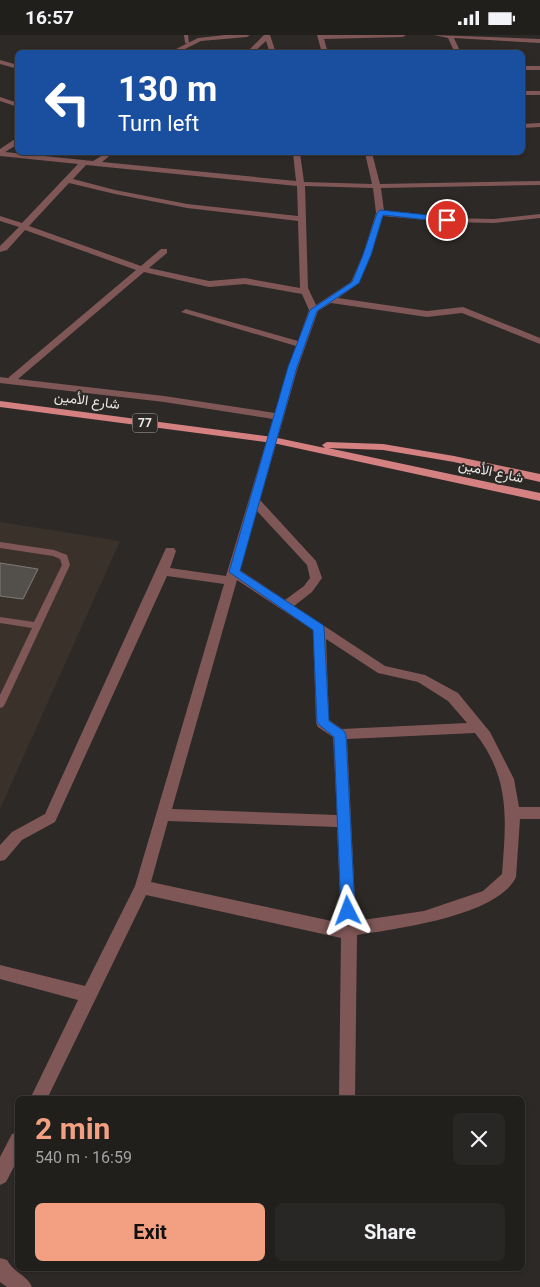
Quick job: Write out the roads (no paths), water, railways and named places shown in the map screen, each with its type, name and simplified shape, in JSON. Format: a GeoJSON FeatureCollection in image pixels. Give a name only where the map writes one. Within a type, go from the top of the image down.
{"type":"FeatureCollection","features":[{"type":"Feature","properties":{"kind":"main road","name":"شارع الأمين"},"geometry":{"type":"LineString","coordinates":[[0,404],[273,440],[540,497]]}},
{"type":"Feature","properties":{"kind":"main road","name":"شارع الأمين"},"geometry":{"type":"LineString","coordinates":[[290,443],[383,447],[454,459],[540,478]]}},
{"type":"Feature","properties":{"kind":"street"},"geometry":{"type":"LineString","coordinates":[[176,50],[187,43],[200,39],[247,35]]}},
{"type":"Feature","properties":{"kind":"street"},"geometry":{"type":"LineString","coordinates":[[324,50],[320,36],[403,35]]}},
{"type":"Feature","properties":{"kind":"street"},"geometry":{"type":"LineString","coordinates":[[437,35],[523,38],[540,41]]}},
{"type":"Feature","properties":{"kind":"street"},"geometry":{"type":"LineString","coordinates":[[452,35],[457,50]]}},
{"type":"Feature","properties":{"kind":"street"},"geometry":{"type":"LineString","coordinates":[[252,50],[267,36],[272,50]]}},
{"type":"Feature","properties":{"kind":"street"},"geometry":{"type":"LineString","coordinates":[[0,62],[15,66]]}},
{"type":"Feature","properties":{"kind":"street"},"geometry":{"type":"LineString","coordinates":[[525,68],[540,68]]}},
{"type":"Feature","properties":{"kind":"street"},"geometry":{"type":"LineString","coordinates":[[525,93],[540,93]]}},
{"type":"Feature","properties":{"kind":"street"},"geometry":{"type":"LineString","coordinates":[[0,99],[15,104]]}},
{"type":"Feature","properties":{"kind":"street"},"geometry":{"type":"LineString","coordinates":[[525,126],[540,125]]}},
{"type":"Feature","properties":{"kind":"street"},"geometry":{"type":"LineString","coordinates":[[0,153],[15,143]]}},
{"type":"Feature","properties":{"kind":"street"},"geometry":{"type":"LineString","coordinates":[[0,153],[15,155]]}},
{"type":"Feature","properties":{"kind":"street"},"geometry":{"type":"LineString","coordinates":[[19,155],[300,184],[377,186],[540,183]]}},
{"type":"Feature","properties":{"kind":"street"},"geometry":{"type":"LineString","coordinates":[[95,163],[107,155]]}},
{"type":"Feature","properties":{"kind":"street"},"geometry":{"type":"LineString","coordinates":[[296,155],[303,219],[304,288],[314,310]]}},
{"type":"Feature","properties":{"kind":"street"},"geometry":{"type":"LineString","coordinates":[[40,1096],[142,887],[279,417],[314,310],[355,283],[367,255],[380,213],[377,186],[369,155]]}},
{"type":"Feature","properties":{"kind":"street"},"geometry":{"type":"LineString","coordinates":[[0,249],[4,248],[23,225],[84,162]]}},
{"type":"Feature","properties":{"kind":"street"},"geometry":{"type":"LineString","coordinates":[[68,180],[187,206],[303,219]]}},
{"type":"Feature","properties":{"kind":"street"},"geometry":{"type":"LineString","coordinates":[[380,213],[447,220],[485,221],[540,216]]}},
{"type":"Feature","properties":{"kind":"street"},"geometry":{"type":"LineString","coordinates":[[0,219],[23,225],[142,269],[209,285],[245,281],[306,292]]}},
{"type":"Feature","properties":{"kind":"street"},"geometry":{"type":"LineString","coordinates":[[5,381],[164,251]]}},
{"type":"Feature","properties":{"kind":"street"},"geometry":{"type":"LineString","coordinates":[[331,300],[426,313],[446,313],[463,310],[540,341]]}},
{"type":"Feature","properties":{"kind":"street"},"geometry":{"type":"LineString","coordinates":[[186,312],[301,345]]}},
{"type":"Feature","properties":{"kind":"street"},"geometry":{"type":"LineString","coordinates":[[5,381],[164,399],[279,417]]}},
{"type":"Feature","properties":{"kind":"street"},"geometry":{"type":"LineString","coordinates":[[255,502],[312,564],[316,578],[308,589],[286,606]]}},
{"type":"Feature","properties":{"kind":"street"},"geometry":{"type":"LineString","coordinates":[[0,855],[17,836],[50,818],[163,571],[170,551]]}},
{"type":"Feature","properties":{"kind":"street"},"geometry":{"type":"LineString","coordinates":[[142,887],[338,931],[424,918],[488,897],[509,877],[512,813],[507,779],[485,735],[453,697],[421,678],[382,670],[286,606],[233,577],[163,571]]}},
{"type":"Feature","properties":{"kind":"street"},"geometry":{"type":"LineString","coordinates":[[319,628],[323,723],[340,735],[478,728]]}},
{"type":"Feature","properties":{"kind":"street"},"geometry":{"type":"LineString","coordinates":[[340,735],[349,929],[347,1096]]}},
{"type":"Feature","properties":{"kind":"street"},"geometry":{"type":"LineString","coordinates":[[512,813],[540,813]]}},
{"type":"Feature","properties":{"kind":"street"},"geometry":{"type":"LineString","coordinates":[[164,815],[343,821]]}},
{"type":"Feature","properties":{"kind":"street"},"geometry":{"type":"LineString","coordinates":[[0,971],[90,995]]}},
{"type":"Feature","properties":{"kind":"street"},"geometry":{"type":"LineString","coordinates":[[0,1176],[15,1146]]}},
{"type":"Feature","properties":{"kind":"street"},"geometry":{"type":"LineString","coordinates":[[0,1267],[3,1273],[23,1287]]}},
{"type":"Feature","properties":{"kind":"lane"},"geometry":{"type":"LineString","coordinates":[[186,35],[187,43]]}},
{"type":"Feature","properties":{"kind":"lane"},"geometry":{"type":"LineString","coordinates":[[0,545],[54,553],[64,557],[66,565],[0,704]]}},
{"type":"Feature","properties":{"kind":"lane"},"geometry":{"type":"LineString","coordinates":[[0,620],[37,626]]}}]}
